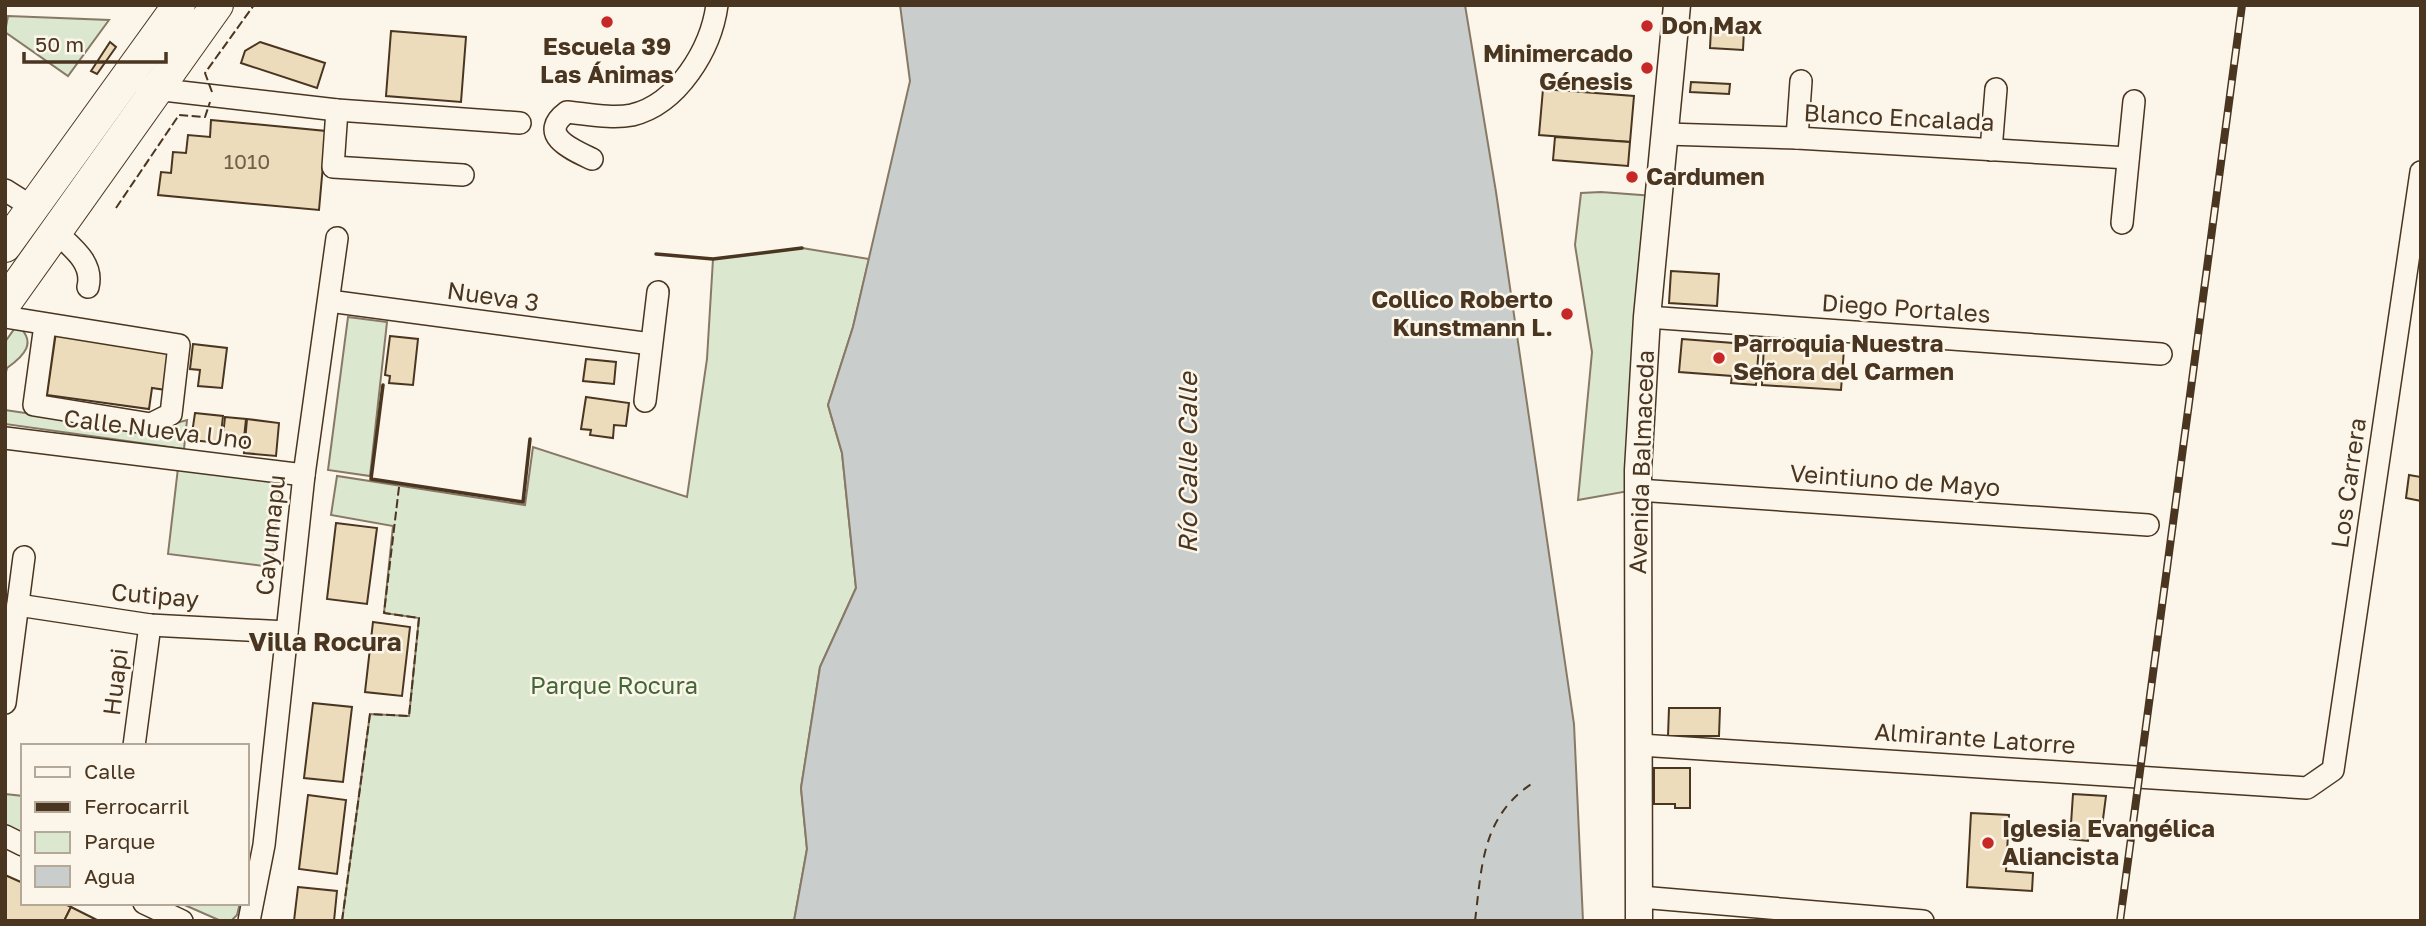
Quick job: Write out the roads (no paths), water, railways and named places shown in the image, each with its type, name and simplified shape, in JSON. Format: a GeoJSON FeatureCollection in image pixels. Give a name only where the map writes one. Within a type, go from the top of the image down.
{"type":"FeatureCollection","features":[{"type":"Feature","properties":{"kind":"highway"},"geometry":{"type":"LineString","coordinates":[[5,246],[179,5]]}},
{"type":"Feature","properties":{"kind":"highway"},"geometry":{"type":"LineString","coordinates":[[5,303],[217,5]]}},
{"type":"Feature","properties":{"kind":"highway"},"geometry":{"type":"LineString","coordinates":[[32,207],[52,211],[75,203]]}},
{"type":"Feature","properties":{"kind":"highway"},"geometry":{"type":"LineString","coordinates":[[32,207],[49,241]]}},
{"type":"Feature","properties":{"kind":"main road","name":"Avenida Balmaceda"},"geometry":{"type":"LineString","coordinates":[[1639,909],[1638,490],[1647,317],[1677,5]]}},
{"type":"Feature","properties":{"kind":"street"},"geometry":{"type":"LineString","coordinates":[[592,159],[561,143],[556,126],[562,116],[567,112],[619,116],[651,107],[672,90],[696,63],[712,30],[717,5]]}},
{"type":"Feature","properties":{"kind":"street"},"geometry":{"type":"LineString","coordinates":[[1797,138],[1801,81]]}},
{"type":"Feature","properties":{"kind":"street"},"geometry":{"type":"LineString","coordinates":[[122,84],[337,110],[520,124]]}},
{"type":"Feature","properties":{"kind":"street"},"geometry":{"type":"LineString","coordinates":[[1991,150],[1996,89]]}},
{"type":"Feature","properties":{"kind":"street"},"geometry":{"type":"LineString","coordinates":[[2122,223],[2134,102]]}},
{"type":"Feature","properties":{"kind":"street"},"geometry":{"type":"LineString","coordinates":[[337,110],[333,167],[463,175]]}},
{"type":"Feature","properties":{"kind":"street","name":"Blanco Encalada"},"geometry":{"type":"LineString","coordinates":[[1666,135],[1797,138],[2128,158]]}},
{"type":"Feature","properties":{"kind":"street","name":"Los Carrera"},"geometry":{"type":"LineString","coordinates":[[2307,788],[2333,770],[2421,172]]}},
{"type":"Feature","properties":{"kind":"street"},"geometry":{"type":"LineString","coordinates":[[5,190],[32,207]]}},
{"type":"Feature","properties":{"kind":"street","name":"Cayumapu"},"geometry":{"type":"LineString","coordinates":[[249,921],[264,845],[304,475],[337,238]]}},
{"type":"Feature","properties":{"kind":"street"},"geometry":{"type":"LineString","coordinates":[[49,241],[85,262],[90,275],[88,287]]}},
{"type":"Feature","properties":{"kind":"street"},"geometry":{"type":"LineString","coordinates":[[645,401],[658,292]]}},
{"type":"Feature","properties":{"kind":"street","name":"Nueva 3"},"geometry":{"type":"LineString","coordinates":[[329,301],[651,344]]}},
{"type":"Feature","properties":{"kind":"street"},"geometry":{"type":"LineString","coordinates":[[5,317],[179,345],[171,414],[151,424],[34,405],[45,324]]}},
{"type":"Feature","properties":{"kind":"street","name":"Diego Portales"},"geometry":{"type":"LineString","coordinates":[[1647,317],[2161,354]]}},
{"type":"Feature","properties":{"kind":"street","name":"Calle Nueva Uno"},"geometry":{"type":"LineString","coordinates":[[5,438],[304,475]]}},
{"type":"Feature","properties":{"kind":"street","name":"Veintiuno de Mayo"},"geometry":{"type":"LineString","coordinates":[[1638,490],[2148,525]]}},
{"type":"Feature","properties":{"kind":"street"},"geometry":{"type":"LineString","coordinates":[[5,703],[24,557]]}},
{"type":"Feature","properties":{"kind":"street","name":"Cutipay"},"geometry":{"type":"LineString","coordinates":[[18,606],[150,625],[287,632]]}},
{"type":"Feature","properties":{"kind":"street","name":"Huapi"},"geometry":{"type":"LineString","coordinates":[[134,744],[150,625]]}},
{"type":"Feature","properties":{"kind":"street","name":"Almirante Latorre"},"geometry":{"type":"LineString","coordinates":[[1640,745],[2307,788]]}},
{"type":"Feature","properties":{"kind":"street"},"geometry":{"type":"LineString","coordinates":[[5,836],[21,844]]}},
{"type":"Feature","properties":{"kind":"street"},"geometry":{"type":"LineString","coordinates":[[148,905],[182,921]]}},
{"type":"Feature","properties":{"kind":"street"},"geometry":{"type":"LineString","coordinates":[[1639,909],[1923,921]]}},
{"type":"Feature","properties":{"kind":"water","name":"Río Calle Calle"},"geometry":{"type":"Polygon","coordinates":[[[900,5],[1465,5],[1496,192],[1574,724],[1583,921],[794,921],[807,849],[801,788],[820,667],[856,588],[842,453],[828,405],[853,327],[910,81],[900,5]]]}},
{"type":"Feature","properties":{"kind":"railway"},"geometry":{"type":"LineString","coordinates":[[2120,921],[2242,5]]}},
{"type":"Feature","properties":{"kind":"place","name":"Escuela 39 Las Ánimas"},"geometry":{"type":"Point","coordinates":[607,22]}},
{"type":"Feature","properties":{"kind":"place","name":"Don Max"},"geometry":{"type":"Point","coordinates":[1647,26]}},
{"type":"Feature","properties":{"kind":"place","name":"Minimercado Génesis"},"geometry":{"type":"Point","coordinates":[1647,68]}},
{"type":"Feature","properties":{"kind":"place","name":"Cardumen"},"geometry":{"type":"Point","coordinates":[1632,177]}},
{"type":"Feature","properties":{"kind":"place","name":"Collico Roberto Kunstmann L."},"geometry":{"type":"Point","coordinates":[1567,314]}},
{"type":"Feature","properties":{"kind":"place","name":"Parroquia Nuestra Señora del Carmen"},"geometry":{"type":"Point","coordinates":[1719,358]}},
{"type":"Feature","properties":{"kind":"place","name":"Iglesia Evangélica Aliancista"},"geometry":{"type":"Point","coordinates":[1988,843]}},
{"type":"Feature","properties":{"kind":"district","name":"Villa Rocura"},"geometry":{"type":"Point","coordinates":[325,642]}},
{"type":"Feature","properties":{"kind":"park label","name":"Parque Rocura"},"geometry":{"type":"Point","coordinates":[614,686]}}]}
